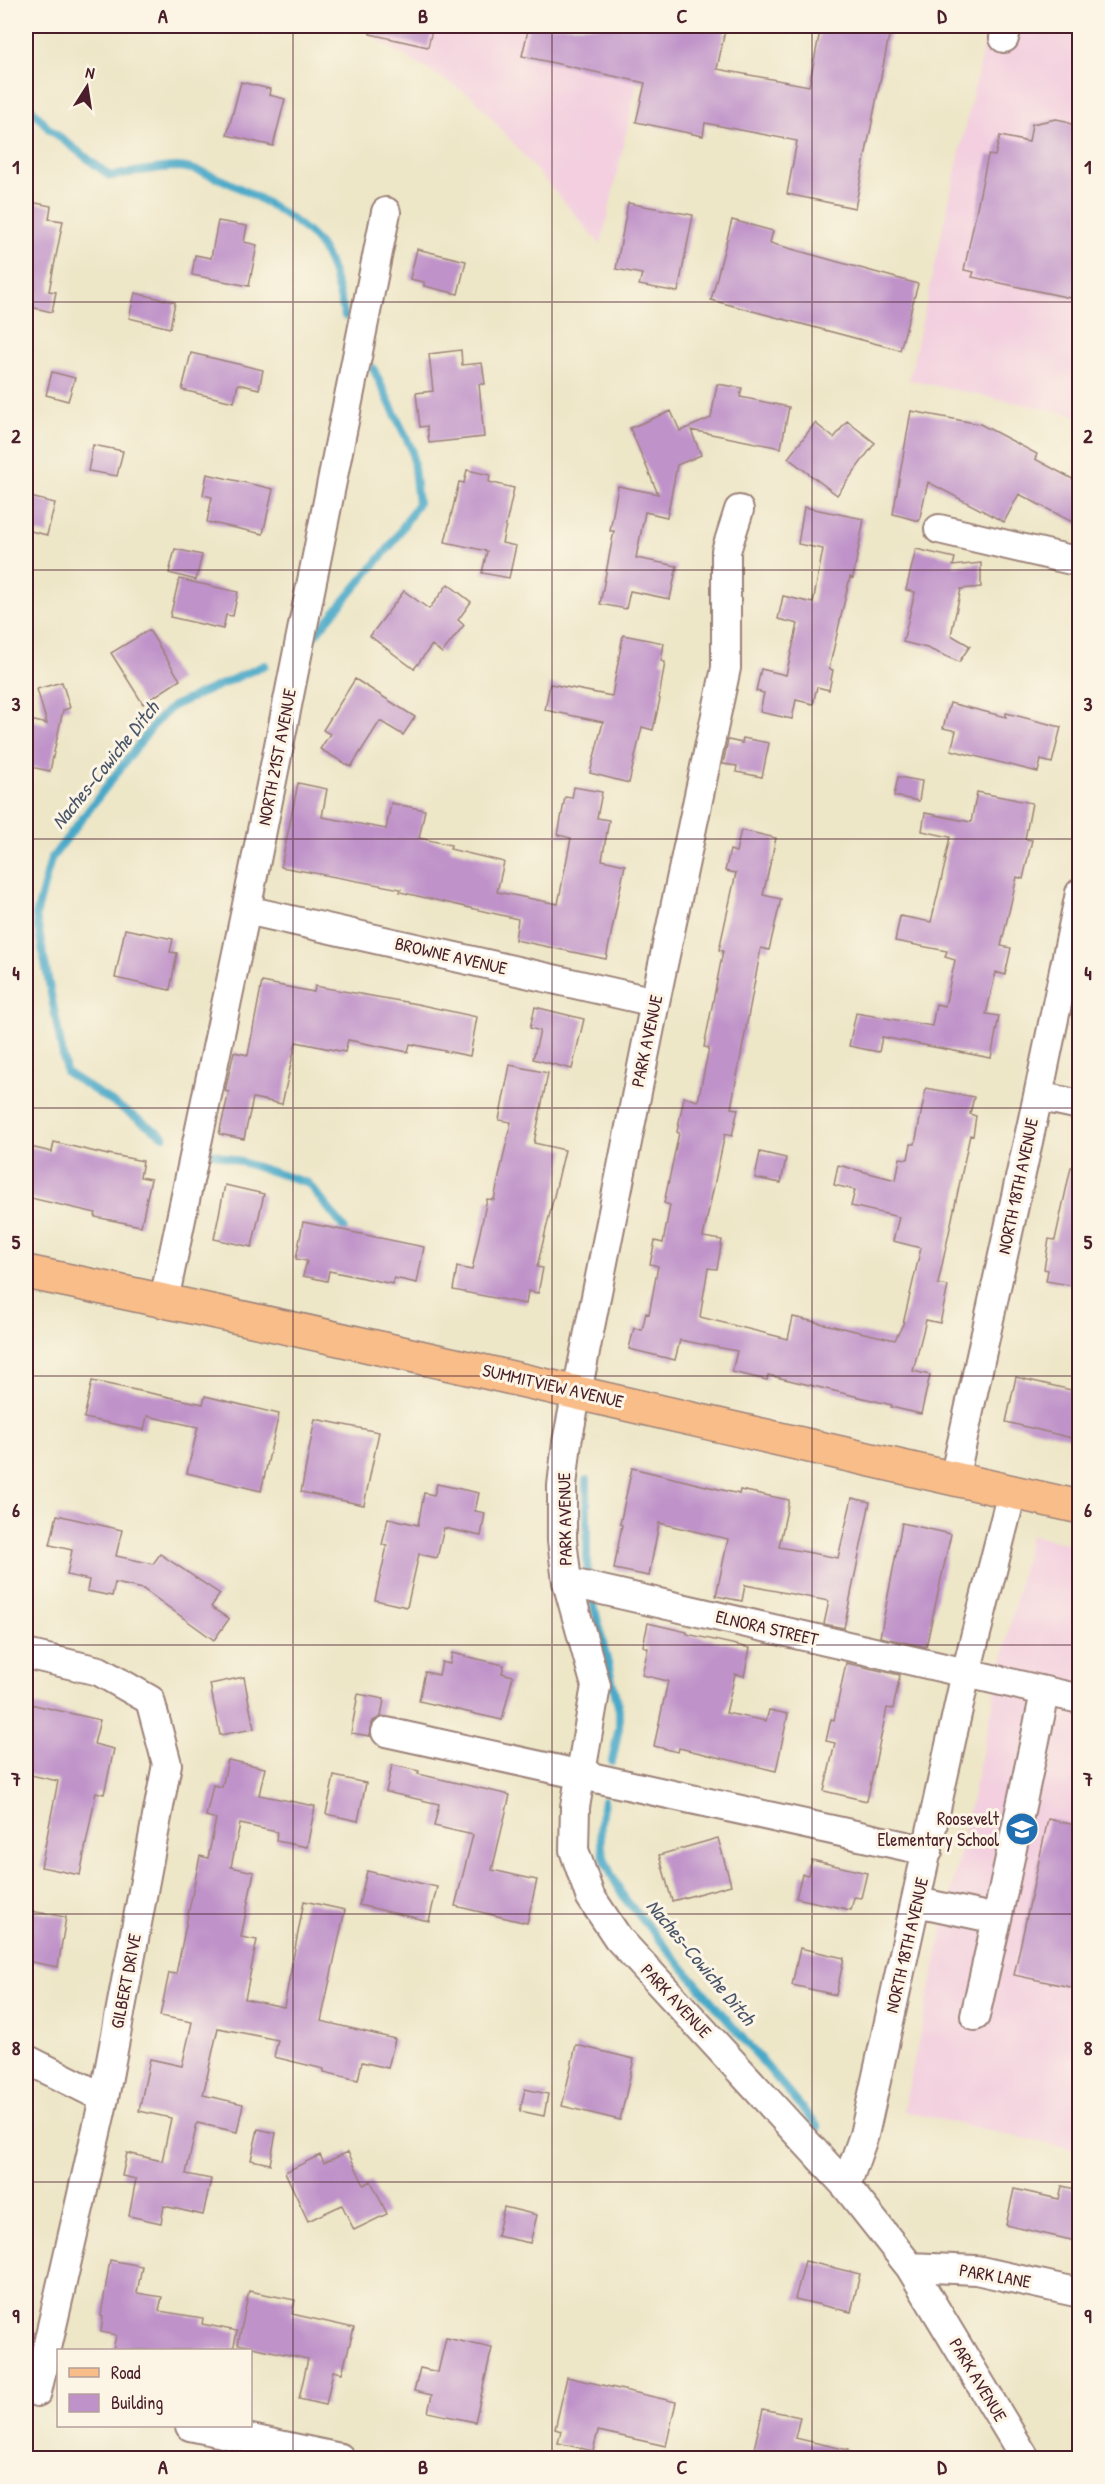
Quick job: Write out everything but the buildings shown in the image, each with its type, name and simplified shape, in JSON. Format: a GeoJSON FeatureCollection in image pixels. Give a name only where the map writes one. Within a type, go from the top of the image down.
{"type":"FeatureCollection","features":[{"type":"Feature","properties":{"kind":"main road","name":"SUMMITVIEW AVENUE"},"geometry":{"type":"LineString","coordinates":[[26,1272],[164,1300],[576,1391],[1080,1507]]}},
{"type":"Feature","properties":{"kind":"street","name":"NORTH 21ST AVENUE"},"geometry":{"type":"LineString","coordinates":[[164,1300],[246,910],[386,212]]}},
{"type":"Feature","properties":{"kind":"street","name":"PARK AVENUE"},"geometry":{"type":"LineString","coordinates":[[739,510],[726,550],[726,668],[655,1002],[567,1442],[562,1486],[562,1540],[582,1586],[596,1686],[575,1807],[574,1850],[590,1896],[618,1938],[846,2186],[910,2267],[1025,2458]]}},
{"type":"Feature","properties":{"kind":"street"},"geometry":{"type":"LineString","coordinates":[[939,529],[1080,562]]}},
{"type":"Feature","properties":{"kind":"street","name":"NORTH 18TH AVENUE"},"geometry":{"type":"LineString","coordinates":[[954,1479],[1080,893]]}},
{"type":"Feature","properties":{"kind":"street","name":"BROWNE AVENUE"},"geometry":{"type":"LineString","coordinates":[[246,910],[655,1002]]}},
{"type":"Feature","properties":{"kind":"street"},"geometry":{"type":"LineString","coordinates":[[1038,1096],[1080,1105]]}},
{"type":"Feature","properties":{"kind":"street","name":"NORTH 18TH AVENUE"},"geometry":{"type":"LineString","coordinates":[[846,2186],[864,2135],[966,1673],[1012,1492]]}},
{"type":"Feature","properties":{"kind":"street","name":"ELNORA STREET"},"geometry":{"type":"LineString","coordinates":[[582,1586],[1080,1700]]}},
{"type":"Feature","properties":{"kind":"street","name":"GILBERT DRIVE"},"geometry":{"type":"LineString","coordinates":[[26,1654],[99,1671],[150,1700],[167,1764],[104,2098],[40,2393]]}},
{"type":"Feature","properties":{"kind":"street"},"geometry":{"type":"LineString","coordinates":[[975,2016],[1045,1693]]}},
{"type":"Feature","properties":{"kind":"street"},"geometry":{"type":"LineString","coordinates":[[386,1732],[928,1851]]}},
{"type":"Feature","properties":{"kind":"street"},"geometry":{"type":"LineString","coordinates":[[917,1902],[997,1919]]}},
{"type":"Feature","properties":{"kind":"street"},"geometry":{"type":"LineString","coordinates":[[26,2060],[104,2098]]}},
{"type":"Feature","properties":{"kind":"street","name":"PARK LANE"},"geometry":{"type":"LineString","coordinates":[[910,2267],[976,2270],[1080,2293]]}},
{"type":"Feature","properties":{"kind":"street"},"geometry":{"type":"LineString","coordinates":[[195,2427],[340,2458]]}},
{"type":"Feature","properties":{"kind":"shaded area"},"geometry":{"type":"Polygon","coordinates":[[[355,26],[650,26],[601,245],[473,97],[355,26]]]}},
{"type":"Feature","properties":{"kind":"shaded area"},"geometry":{"type":"Polygon","coordinates":[[[988,26],[1079,26],[1079,416],[909,380],[988,26]]]}},
{"type":"Feature","properties":{"kind":"shaded area","name":"Roosevelt Elementary School"},"geometry":{"type":"Polygon","coordinates":[[[1030,1535],[1079,1546],[1079,2151],[903,2111],[1030,1535]]]}},
{"type":"Feature","properties":{"kind":"waterway","name":"Naches-Cowiche Ditch"},"geometry":{"type":"LineString","coordinates":[[26,102],[48,128],[110,176],[170,167],[193,169],[232,184],[274,207],[308,232],[318,243],[328,259],[345,316]]}},
{"type":"Feature","properties":{"kind":"waterway","name":"Naches-Cowiche Ditch"},"geometry":{"type":"LineString","coordinates":[[315,635],[392,544],[418,503],[412,450],[373,368]]}},
{"type":"Feature","properties":{"kind":"waterway","name":"Naches-Cowiche Ditch"},"geometry":{"type":"LineString","coordinates":[[164,1136],[66,1072],[36,916],[51,859],[156,722],[173,706],[265,665]]}},
{"type":"Feature","properties":{"kind":"waterway","name":"Naches-Cowiche Ditch"},"geometry":{"type":"LineString","coordinates":[[213,1153],[308,1183],[344,1228]]}},
{"type":"Feature","properties":{"kind":"waterway","name":"Naches-Cowiche Ditch"},"geometry":{"type":"LineString","coordinates":[[587,1480],[589,1581]]}},
{"type":"Feature","properties":{"kind":"waterway","name":"Naches-Cowiche Ditch"},"geometry":{"type":"LineString","coordinates":[[591,1593],[619,1710],[619,1727],[612,1762]]}},
{"type":"Feature","properties":{"kind":"waterway","name":"Naches-Cowiche Ditch"},"geometry":{"type":"LineString","coordinates":[[604,1801],[600,1830],[603,1853],[611,1874],[625,1899],[818,2127]]}},
{"type":"Feature","properties":{"kind":"place","name":"Roosevelt Elementary School"},"geometry":{"type":"Point","coordinates":[1022,1829]}}]}
